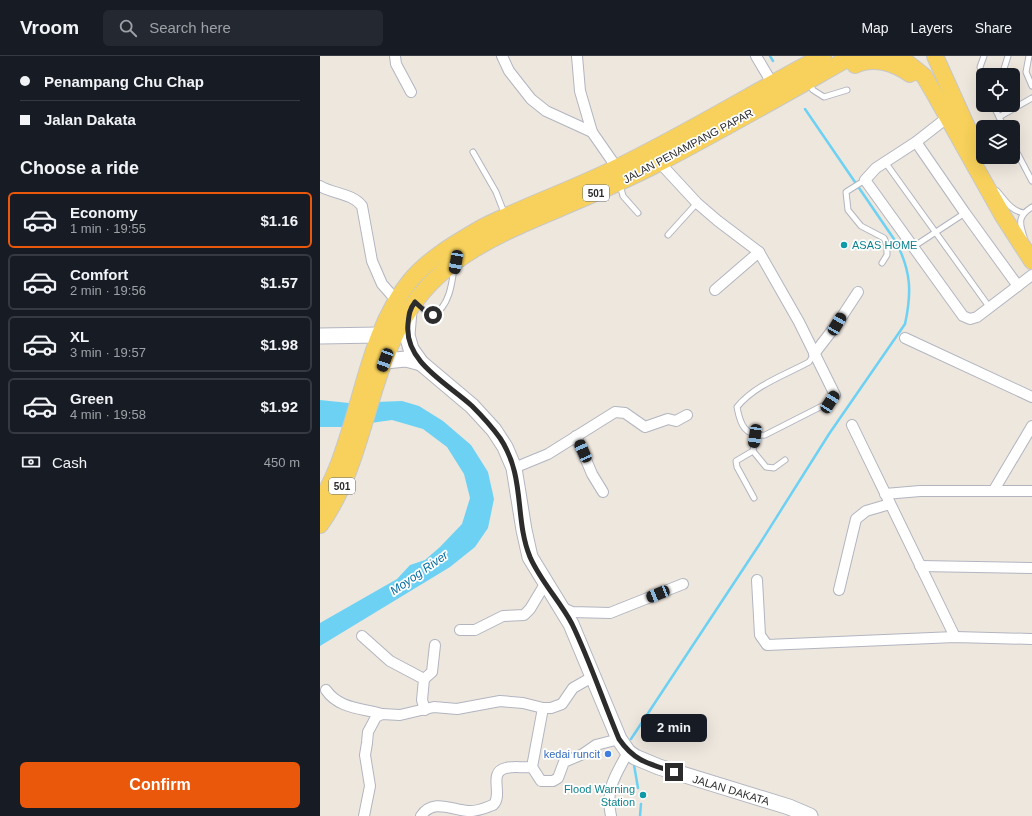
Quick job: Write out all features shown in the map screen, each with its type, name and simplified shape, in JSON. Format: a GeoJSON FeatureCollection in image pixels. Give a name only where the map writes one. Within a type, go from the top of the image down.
{"type":"FeatureCollection","features":[{"type":"Feature","properties":{"kind":"main road","name":"JALAN PENAMPANG PAPAR"},"geometry":{"type":"LineString","coordinates":[[320,525],[339,494],[368,369],[379,335],[396,300],[411,280],[431,261],[462,239],[506,216],[618,175],[660,163],[847,59],[866,56]]}},
{"type":"Feature","properties":{"kind":"main road"},"geometry":{"type":"LineString","coordinates":[[901,56],[924,76],[1004,216],[1032,261]]}},
{"type":"Feature","properties":{"kind":"main road"},"geometry":{"type":"LineString","coordinates":[[935,56],[997,191],[1028,244]]}},
{"type":"Feature","properties":{"kind":"main road","name":"JALAN PENAMPANG PAPAR"},"geometry":{"type":"LineString","coordinates":[[320,502],[352,440],[385,360],[412,306],[428,286],[456,262],[503,232],[618,175],[694,128],[772,83],[821,57]]}},
{"type":"Feature","properties":{"kind":"main road"},"geometry":{"type":"LineString","coordinates":[[811,79],[834,76],[860,63],[870,61],[886,63],[900,68],[913,76],[932,101],[944,111]]}},
{"type":"Feature","properties":{"kind":"street"},"geometry":{"type":"LineString","coordinates":[[395,56],[396,64],[411,92]]}},
{"type":"Feature","properties":{"kind":"street"},"geometry":{"type":"LineString","coordinates":[[502,56],[510,71],[531,99],[546,111],[592,132]]}},
{"type":"Feature","properties":{"kind":"street"},"geometry":{"type":"LineString","coordinates":[[576,56],[580,91],[592,132],[618,175]]}},
{"type":"Feature","properties":{"kind":"street"},"geometry":{"type":"LineString","coordinates":[[756,56],[772,83]]}},
{"type":"Feature","properties":{"kind":"street"},"geometry":{"type":"LineString","coordinates":[[944,111],[916,142],[876,168],[864,180],[963,316],[970,319],[977,317],[1032,275]]}},
{"type":"Feature","properties":{"kind":"street"},"geometry":{"type":"LineString","coordinates":[[916,142],[1018,286]]}},
{"type":"Feature","properties":{"kind":"street"},"geometry":{"type":"LineString","coordinates":[[660,163],[697,203],[759,252],[799,322],[835,395]]}},
{"type":"Feature","properties":{"kind":"street"},"geometry":{"type":"LineString","coordinates":[[320,186],[329,191],[347,195],[359,202],[362,206],[372,261],[382,284],[396,300]]}},
{"type":"Feature","properties":{"kind":"street"},"geometry":{"type":"LineString","coordinates":[[715,290],[759,252]]}},
{"type":"Feature","properties":{"kind":"street"},"geometry":{"type":"LineString","coordinates":[[814,354],[858,292]]}},
{"type":"Feature","properties":{"kind":"street","name":"JALAN DAKATA"},"geometry":{"type":"LineString","coordinates":[[412,306],[407,335],[411,349],[421,363],[472,406],[494,430],[505,447],[514,468],[530,557],[545,584],[562,607],[572,624],[619,739],[628,752],[635,757],[659,767],[789,807],[810,816]]}},
{"type":"Feature","properties":{"kind":"street"},"geometry":{"type":"LineString","coordinates":[[320,336],[379,335]]}},
{"type":"Feature","properties":{"kind":"street"},"geometry":{"type":"LineString","coordinates":[[905,338],[1032,396]]}},
{"type":"Feature","properties":{"kind":"street","name":"JALAN DAKATA"},"geometry":{"type":"LineString","coordinates":[[385,360],[406,359],[421,363]]}},
{"type":"Feature","properties":{"kind":"street"},"geometry":{"type":"LineString","coordinates":[[514,468],[534,461],[615,412],[625,413],[645,427],[668,419],[676,421],[687,415]]}},
{"type":"Feature","properties":{"kind":"street"},"geometry":{"type":"LineString","coordinates":[[852,425],[955,637]]}},
{"type":"Feature","properties":{"kind":"street"},"geometry":{"type":"LineString","coordinates":[[994,490],[1032,426]]}},
{"type":"Feature","properties":{"kind":"street"},"geometry":{"type":"LineString","coordinates":[[576,436],[592,474],[602,492]]}},
{"type":"Feature","properties":{"kind":"street"},"geometry":{"type":"LineString","coordinates":[[885,494],[920,491],[1032,491]]}},
{"type":"Feature","properties":{"kind":"street"},"geometry":{"type":"LineString","coordinates":[[839,590],[856,519],[866,511],[890,504]]}},
{"type":"Feature","properties":{"kind":"street"},"geometry":{"type":"LineString","coordinates":[[920,566],[1032,568]]}},
{"type":"Feature","properties":{"kind":"street"},"geometry":{"type":"LineString","coordinates":[[757,580],[760,635],[768,645],[955,637],[1032,639]]}},
{"type":"Feature","properties":{"kind":"street"},"geometry":{"type":"LineString","coordinates":[[460,630],[475,630],[503,616],[524,615],[528,613],[545,584]]}},
{"type":"Feature","properties":{"kind":"street"},"geometry":{"type":"LineString","coordinates":[[562,607],[572,612],[610,613],[683,584]]}},
{"type":"Feature","properties":{"kind":"street"},"geometry":{"type":"LineString","coordinates":[[362,636],[390,661],[424,679]]}},
{"type":"Feature","properties":{"kind":"street"},"geometry":{"type":"LineString","coordinates":[[425,710],[422,700],[424,679],[432,672],[434,645]]}},
{"type":"Feature","properties":{"kind":"street"},"geometry":{"type":"LineString","coordinates":[[326,690],[333,699],[348,706],[382,714],[400,715],[434,707],[457,709],[504,701],[523,703],[543,708],[557,707],[562,704],[572,688],[594,676]]}},
{"type":"Feature","properties":{"kind":"street"},"geometry":{"type":"LineString","coordinates":[[543,708],[532,767],[541,781],[553,781],[558,778],[564,762],[583,754],[596,745],[619,739]]}},
{"type":"Feature","properties":{"kind":"street"},"geometry":{"type":"LineString","coordinates":[[364,816],[370,786],[365,755],[368,732],[374,719],[382,714]]}},
{"type":"Feature","properties":{"kind":"street"},"geometry":{"type":"LineString","coordinates":[[611,816],[608,801],[609,790],[628,752]]}},
{"type":"Feature","properties":{"kind":"street"},"geometry":{"type":"LineString","coordinates":[[421,816],[425,810],[437,806],[444,805],[472,811],[493,805],[497,799],[496,777],[501,770],[532,767]]}},
{"type":"Feature","properties":{"kind":"lane"},"geometry":{"type":"LineString","coordinates":[[980,68],[984,56]]}},
{"type":"Feature","properties":{"kind":"lane"},"geometry":{"type":"LineString","coordinates":[[1004,68],[1008,56]]}},
{"type":"Feature","properties":{"kind":"lane"},"geometry":{"type":"LineString","coordinates":[[1029,56],[1026,72],[1032,86]]}},
{"type":"Feature","properties":{"kind":"lane"},"geometry":{"type":"LineString","coordinates":[[811,79],[814,90],[824,97],[847,90]]}},
{"type":"Feature","properties":{"kind":"lane"},"geometry":{"type":"LineString","coordinates":[[998,117],[1032,98]]}},
{"type":"Feature","properties":{"kind":"lane"},"geometry":{"type":"LineString","coordinates":[[996,112],[1000,120]]}},
{"type":"Feature","properties":{"kind":"lane"},"geometry":{"type":"LineString","coordinates":[[473,152],[496,192],[506,216]]}},
{"type":"Feature","properties":{"kind":"lane"},"geometry":{"type":"LineString","coordinates":[[1020,158],[1032,181]]}},
{"type":"Feature","properties":{"kind":"lane"},"geometry":{"type":"LineString","coordinates":[[885,162],[990,308]]}},
{"type":"Feature","properties":{"kind":"lane"},"geometry":{"type":"LineString","coordinates":[[618,175],[624,196],[638,213]]}},
{"type":"Feature","properties":{"kind":"lane"},"geometry":{"type":"LineString","coordinates":[[864,180],[846,192],[848,210],[861,226],[884,238],[887,245],[887,255],[882,263]]}},
{"type":"Feature","properties":{"kind":"lane"},"geometry":{"type":"LineString","coordinates":[[997,191],[1016,212],[1024,213]]}},
{"type":"Feature","properties":{"kind":"lane"},"geometry":{"type":"LineString","coordinates":[[668,235],[697,203]]}},
{"type":"Feature","properties":{"kind":"lane"},"geometry":{"type":"LineString","coordinates":[[1028,244],[1020,221],[1024,213],[1032,207]]}},
{"type":"Feature","properties":{"kind":"lane"},"geometry":{"type":"LineString","coordinates":[[912,247],[965,213]]}},
{"type":"Feature","properties":{"kind":"lane"},"geometry":{"type":"LineString","coordinates":[[412,306],[433,315],[438,312],[451,289],[456,262]]}},
{"type":"Feature","properties":{"kind":"lane"},"geometry":{"type":"LineString","coordinates":[[814,354],[809,362],[756,389],[744,399],[737,407],[739,419],[749,433],[755,436],[765,436],[830,402],[835,395]]}},
{"type":"Feature","properties":{"kind":"lane"},"geometry":{"type":"LineString","coordinates":[[755,436],[753,451],[766,467],[774,468],[785,460]]}},
{"type":"Feature","properties":{"kind":"lane"},"geometry":{"type":"LineString","coordinates":[[753,451],[736,461],[737,467],[754,498]]}},
{"type":"Feature","properties":{"kind":"water","name":"Moyog River"},"geometry":{"type":"Polygon","coordinates":[[[320,400],[349,403],[402,401],[419,406],[443,421],[471,445],[488,472],[494,499],[488,528],[475,547],[450,567],[320,646],[320,623],[397,579],[410,565],[425,560],[462,524],[470,498],[464,474],[447,447],[423,429],[392,420],[342,427],[320,427],[320,400]]]}},
{"type":"Feature","properties":{"kind":"waterway"},"geometry":{"type":"LineString","coordinates":[[770,56],[773,61]]}},
{"type":"Feature","properties":{"kind":"waterway"},"geometry":{"type":"LineString","coordinates":[[631,739],[759,545],[829,434],[905,324],[909,302],[909,282],[905,263],[896,242],[805,109]]}},
{"type":"Feature","properties":{"kind":"waterway"},"geometry":{"type":"LineString","coordinates":[[634,765],[638,788]]}},
{"type":"Feature","properties":{"kind":"waterway"},"geometry":{"type":"LineString","coordinates":[[640,816],[641,804]]}},
{"type":"Feature","properties":{"kind":"place","name":"ASAS HOME"},"geometry":{"type":"Point","coordinates":[844,245]}},
{"type":"Feature","properties":{"kind":"place","name":"kedai runcit"},"geometry":{"type":"Point","coordinates":[608,754]}},
{"type":"Feature","properties":{"kind":"place","name":"Flood Warning Station"},"geometry":{"type":"Point","coordinates":[643,795]}},
{"type":"Feature","properties":{"kind":"route"},"geometry":{"type":"LineString","coordinates":[[433,315],[426,312],[415,302],[409,309],[407,335],[411,349],[421,363],[472,406],[494,430],[505,447],[514,468],[518,483],[522,519],[530,557],[545,584],[562,607],[572,624],[619,739],[628,752],[635,757],[674,772]]}}]}
